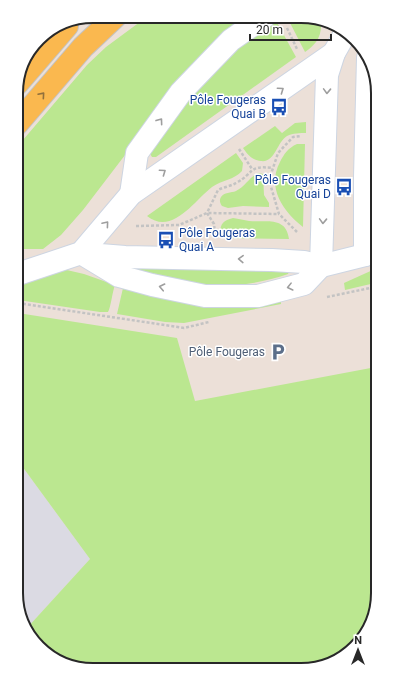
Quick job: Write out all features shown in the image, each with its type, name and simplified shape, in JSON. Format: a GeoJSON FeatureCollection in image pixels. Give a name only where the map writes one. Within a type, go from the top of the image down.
{"type":"FeatureCollection","features":[{"type":"Feature","properties":{"kind":"main road"},"geometry":{"type":"LineString","coordinates":[[23,117],[83,47],[109,23]]}},
{"type":"Feature","properties":{"kind":"main road"},"geometry":{"type":"LineString","coordinates":[[26,73],[64,30]]}},
{"type":"Feature","properties":{"kind":"lane"},"geometry":{"type":"LineString","coordinates":[[131,194],[137,153],[181,92],[231,40],[255,23]]}},
{"type":"Feature","properties":{"kind":"lane"},"geometry":{"type":"LineString","coordinates":[[81,253],[119,276],[152,285],[205,296],[258,296],[304,284],[321,266],[327,75],[334,53],[343,37]]}},
{"type":"Feature","properties":{"kind":"lane"},"geometry":{"type":"LineString","coordinates":[[23,272],[81,253],[131,194],[334,53]]}},
{"type":"Feature","properties":{"kind":"lane"},"geometry":{"type":"LineString","coordinates":[[23,258],[38,259],[81,253],[125,257],[278,260],[304,262],[321,266],[370,253],[365,177],[368,72]]}},
{"type":"Feature","properties":{"kind":"path"},"geometry":{"type":"LineString","coordinates":[[284,24],[308,71]]}},
{"type":"Feature","properties":{"kind":"path"},"geometry":{"type":"LineString","coordinates":[[302,237],[279,214],[269,180],[278,153],[293,137],[305,136]]}},
{"type":"Feature","properties":{"kind":"path"},"geometry":{"type":"LineString","coordinates":[[236,145],[252,169]]}},
{"type":"Feature","properties":{"kind":"path"},"geometry":{"type":"LineString","coordinates":[[207,213],[218,190],[237,182],[252,169],[262,166],[273,168]]}},
{"type":"Feature","properties":{"kind":"path"},"geometry":{"type":"LineString","coordinates":[[130,226],[179,225],[207,213],[279,214]]}},
{"type":"Feature","properties":{"kind":"path"},"geometry":{"type":"LineString","coordinates":[[207,213],[214,224],[216,236]]}},
{"type":"Feature","properties":{"kind":"shaded area"},"geometry":{"type":"Polygon","coordinates":[[[23,467],[90,559],[30,624],[24,607],[23,593],[23,467]]]}},
{"type":"Feature","properties":{"kind":"green space"},"geometry":{"type":"Polygon","coordinates":[[[139,23],[241,23],[164,104],[83,210],[61,235],[43,249],[23,249],[23,140],[87,65],[106,47],[139,23]]]}},
{"type":"Feature","properties":{"kind":"green space"},"geometry":{"type":"Polygon","coordinates":[[[267,23],[277,23],[296,57],[156,157],[152,157],[149,152],[210,72],[267,23]]]}},
{"type":"Feature","properties":{"kind":"green space"},"geometry":{"type":"Polygon","coordinates":[[[290,23],[315,24],[321,26],[320,34],[316,42],[305,52],[290,23]]]}},
{"type":"Feature","properties":{"kind":"green space"},"geometry":{"type":"Polygon","coordinates":[[[306,122],[306,133],[287,136],[273,156],[266,161],[253,158],[243,148],[275,126],[282,133],[295,123],[306,122]]]}},
{"type":"Feature","properties":{"kind":"green space"},"geometry":{"type":"Polygon","coordinates":[[[297,144],[305,144],[303,227],[289,214],[279,199],[275,181],[276,172],[283,156],[289,149],[297,144]]]}},
{"type":"Feature","properties":{"kind":"green space"},"geometry":{"type":"Polygon","coordinates":[[[236,153],[243,163],[242,171],[239,174],[212,187],[190,208],[174,219],[165,222],[156,221],[147,216],[236,153]]]}},
{"type":"Feature","properties":{"kind":"green space"},"geometry":{"type":"Polygon","coordinates":[[[259,173],[263,174],[264,195],[269,203],[269,207],[243,206],[228,208],[222,206],[220,203],[220,198],[222,195],[234,192],[259,173]]]}},
{"type":"Feature","properties":{"kind":"green space"},"geometry":{"type":"Polygon","coordinates":[[[233,218],[249,221],[279,223],[284,226],[289,239],[221,238],[220,230],[223,222],[233,218]]]}},
{"type":"Feature","properties":{"kind":"green space"},"geometry":{"type":"Polygon","coordinates":[[[133,267],[285,268],[289,272],[288,274],[264,281],[238,285],[213,286],[187,284],[174,281],[133,270],[133,267]]]}},
{"type":"Feature","properties":{"kind":"green space"},"geometry":{"type":"Polygon","coordinates":[[[58,268],[84,274],[115,285],[108,312],[100,312],[23,301],[23,282],[58,268]]]}},
{"type":"Feature","properties":{"kind":"green space"},"geometry":{"type":"Polygon","coordinates":[[[371,271],[371,284],[345,290],[344,283],[371,271]]]}},
{"type":"Feature","properties":{"kind":"green space"},"geometry":{"type":"Polygon","coordinates":[[[123,288],[280,300],[281,304],[184,323],[165,322],[117,314],[123,288]]]}},
{"type":"Feature","properties":{"kind":"green space"},"geometry":{"type":"Polygon","coordinates":[[[23,314],[177,338],[195,401],[371,368],[370,607],[361,630],[338,630],[338,653],[324,659],[301,663],[93,663],[75,661],[58,654],[50,649],[40,639],[30,624],[90,559],[23,467],[23,314]]]}},
{"type":"Feature","properties":{"kind":"place","name":"Pôle Fougeras Quai B"},"geometry":{"type":"Point","coordinates":[279,107]}},
{"type":"Feature","properties":{"kind":"place","name":"Pôle Fougeras Quai D"},"geometry":{"type":"Point","coordinates":[344,187]}},
{"type":"Feature","properties":{"kind":"place","name":"Pôle Fougeras Quai A"},"geometry":{"type":"Point","coordinates":[166,240]}},
{"type":"Feature","properties":{"kind":"place","name":"Pôle Fougeras"},"geometry":{"type":"Point","coordinates":[278,352]}}]}
